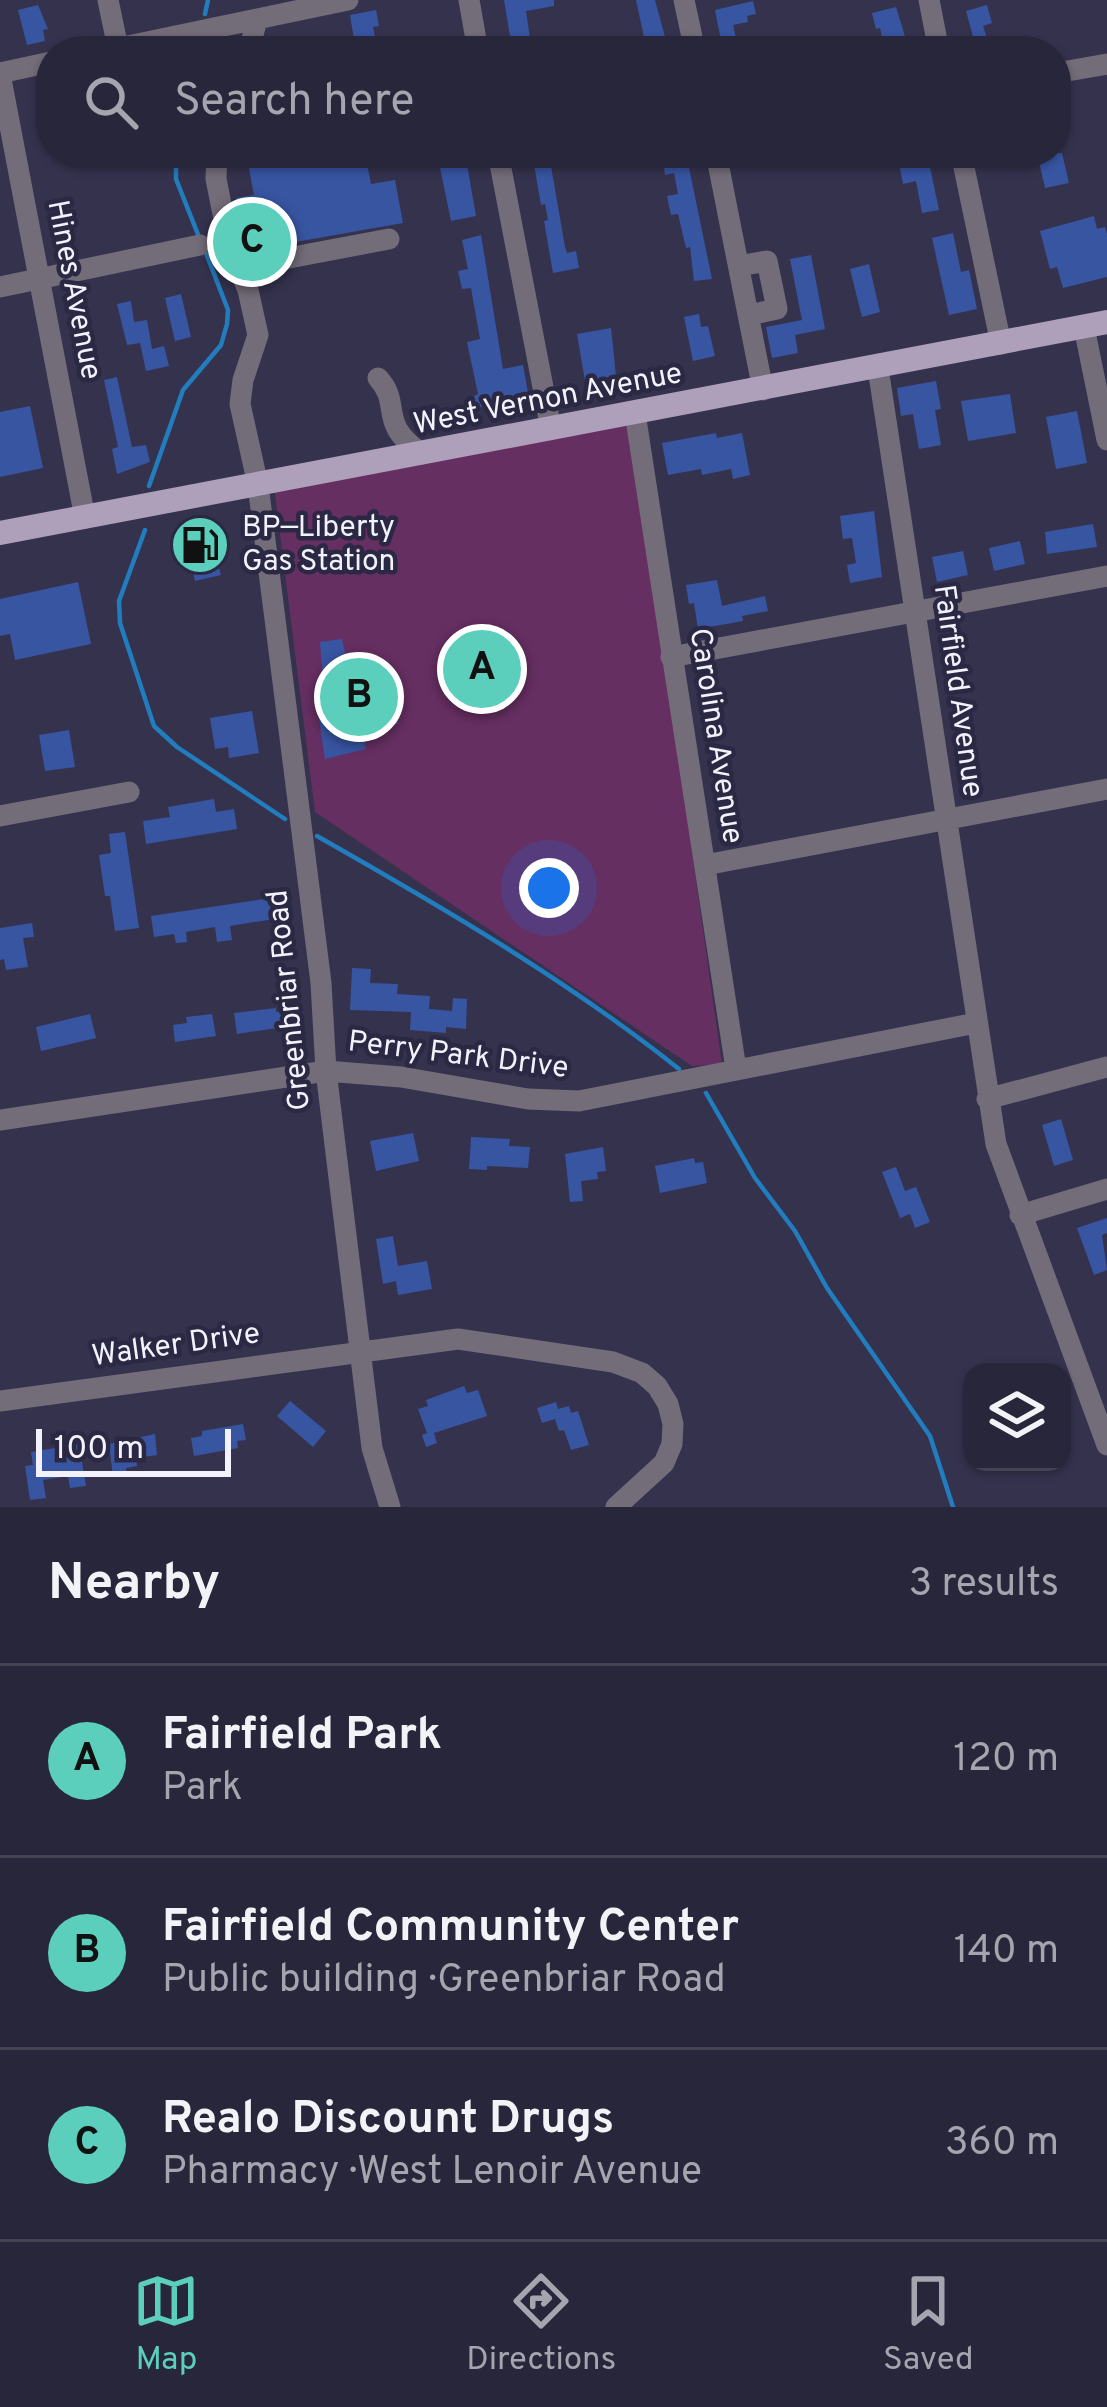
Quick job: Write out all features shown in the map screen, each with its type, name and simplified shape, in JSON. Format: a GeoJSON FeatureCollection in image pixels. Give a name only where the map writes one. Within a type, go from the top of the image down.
{"type":"FeatureCollection","features":[{"type":"Feature","properties":{"kind":"main road","name":"West Vernon Avenue"},"geometry":{"type":"LineString","coordinates":[[0,533],[1096,324]]}},
{"type":"Feature","properties":{"kind":"street"},"geometry":{"type":"LineString","coordinates":[[108,0],[110,36]]}},
{"type":"Feature","properties":{"kind":"street"},"geometry":{"type":"LineString","coordinates":[[177,36],[348,0]]}},
{"type":"Feature","properties":{"kind":"street"},"geometry":{"type":"LineString","coordinates":[[469,0],[475,36]]}},
{"type":"Feature","properties":{"kind":"street"},"geometry":{"type":"LineString","coordinates":[[684,0],[692,36]]}},
{"type":"Feature","properties":{"kind":"street"},"geometry":{"type":"LineString","coordinates":[[929,0],[937,36]]}},
{"type":"Feature","properties":{"kind":"street"},"geometry":{"type":"LineString","coordinates":[[252,36],[257,19]]}},
{"type":"Feature","properties":{"kind":"street"},"geometry":{"type":"LineString","coordinates":[[1071,71],[1107,64]]}},
{"type":"Feature","properties":{"kind":"street"},"geometry":{"type":"LineString","coordinates":[[0,74],[36,66]]}},
{"type":"Feature","properties":{"kind":"street","name":"Hines Avenue"},"geometry":{"type":"LineString","coordinates":[[0,74],[85,518]]}},
{"type":"Feature","properties":{"kind":"street","name":"Greenbriar Road"},"geometry":{"type":"LineString","coordinates":[[216,168],[230,244],[241,267],[258,335],[240,404],[258,485],[321,983],[326,1071],[372,1448],[390,1507]]}},
{"type":"Feature","properties":{"kind":"street"},"geometry":{"type":"LineString","coordinates":[[501,168],[551,429]]}},
{"type":"Feature","properties":{"kind":"street"},"geometry":{"type":"LineString","coordinates":[[719,168],[763,390]]}},
{"type":"Feature","properties":{"kind":"street"},"geometry":{"type":"LineString","coordinates":[[964,168],[1001,344]]}},
{"type":"Feature","properties":{"kind":"street"},"geometry":{"type":"LineString","coordinates":[[241,267],[389,239]]}},
{"type":"Feature","properties":{"kind":"street"},"geometry":{"type":"LineString","coordinates":[[0,287],[200,245]]}},
{"type":"Feature","properties":{"kind":"street"},"geometry":{"type":"LineString","coordinates":[[1096,324],[1106,440]]}},
{"type":"Feature","properties":{"kind":"street","name":"Fairfield Avenue"},"geometry":{"type":"LineString","coordinates":[[878,368],[996,1144],[1107,1445]]}},
{"type":"Feature","properties":{"kind":"street"},"geometry":{"type":"LineString","coordinates":[[377,378],[385,386],[393,428],[422,454]]}},
{"type":"Feature","properties":{"kind":"street","name":"Carolina Avenue"},"geometry":{"type":"LineString","coordinates":[[635,413],[736,1069]]}},
{"type":"Feature","properties":{"kind":"street"},"geometry":{"type":"LineString","coordinates":[[671,657],[1107,576]]}},
{"type":"Feature","properties":{"kind":"street"},"geometry":{"type":"LineString","coordinates":[[705,865],[1107,790]]}},
{"type":"Feature","properties":{"kind":"street"},"geometry":{"type":"LineString","coordinates":[[0,816],[129,792]]}},
{"type":"Feature","properties":{"kind":"street","name":"Perry Park Drive"},"geometry":{"type":"LineString","coordinates":[[0,1120],[326,1071],[569,1102],[976,1023]]}},
{"type":"Feature","properties":{"kind":"street"},"geometry":{"type":"LineString","coordinates":[[987,1099],[1107,1067]]}},
{"type":"Feature","properties":{"kind":"street"},"geometry":{"type":"LineString","coordinates":[[1020,1215],[1107,1189]]}},
{"type":"Feature","properties":{"kind":"street","name":"Walker Drive"},"geometry":{"type":"LineString","coordinates":[[0,1401],[458,1339],[613,1362],[642,1373],[668,1404],[673,1424],[672,1444],[658,1472],[616,1507]]}},
{"type":"Feature","properties":{"kind":"shaded area"},"geometry":{"type":"Polygon","coordinates":[[[630,414],[722,1064],[692,1066],[315,812],[273,478],[630,414]]]}},
{"type":"Feature","properties":{"kind":"building"},"geometry":{"type":"Polygon","coordinates":[[[504,0],[554,0],[554,6],[526,11],[530,36],[510,36],[504,0]]]}},
{"type":"Feature","properties":{"kind":"building"},"geometry":{"type":"Polygon","coordinates":[[[636,0],[655,0],[665,36],[644,36],[636,0]]]}},
{"type":"Feature","properties":{"kind":"building"},"geometry":{"type":"Polygon","coordinates":[[[753,1],[756,14],[747,16],[748,22],[733,25],[736,36],[720,36],[715,10],[753,1]]]}},
{"type":"Feature","properties":{"kind":"building"},"geometry":{"type":"Polygon","coordinates":[[[38,5],[48,29],[43,30],[44,36],[36,36],[36,43],[27,45],[18,10],[38,5]]]}},
{"type":"Feature","properties":{"kind":"building"},"geometry":{"type":"Polygon","coordinates":[[[987,5],[992,23],[983,26],[986,36],[973,36],[966,11],[987,5]]]}},
{"type":"Feature","properties":{"kind":"building"},"geometry":{"type":"Polygon","coordinates":[[[896,7],[904,36],[882,36],[872,13],[896,7]]]}},
{"type":"Feature","properties":{"kind":"building"},"geometry":{"type":"Polygon","coordinates":[[[376,10],[379,26],[373,27],[375,36],[354,36],[350,15],[376,10]]]}},
{"type":"Feature","properties":{"kind":"building"},"geometry":{"type":"Polygon","coordinates":[[[249,168],[368,168],[371,184],[395,180],[403,223],[284,244],[283,237],[248,250],[236,198],[254,195],[249,168]]]}},
{"type":"Feature","properties":{"kind":"building"},"geometry":{"type":"Polygon","coordinates":[[[440,168],[468,168],[476,216],[451,221],[440,168]]]}},
{"type":"Feature","properties":{"kind":"building"},"geometry":{"type":"Polygon","coordinates":[[[535,168],[551,168],[565,247],[567,253],[576,251],[579,268],[553,273],[544,221],[548,220],[545,204],[541,205],[535,168]]]}},
{"type":"Feature","properties":{"kind":"building"},"geometry":{"type":"Polygon","coordinates":[[[664,168],[689,168],[712,279],[694,281],[690,247],[686,248],[678,214],[671,215],[667,196],[678,194],[674,173],[665,175],[664,168]]]}},
{"type":"Feature","properties":{"kind":"building"},"geometry":{"type":"Polygon","coordinates":[[[900,168],[930,168],[939,210],[922,213],[916,181],[903,184],[900,168]]]}},
{"type":"Feature","properties":{"kind":"building"},"geometry":{"type":"Polygon","coordinates":[[[1040,168],[1066,168],[1069,183],[1045,188],[1040,168]]]}},
{"type":"Feature","properties":{"kind":"building"},"geometry":{"type":"Polygon","coordinates":[[[1094,216],[1097,229],[1105,227],[1107,234],[1107,277],[1063,288],[1057,267],[1050,269],[1040,231],[1094,216]]]}},
{"type":"Feature","properties":{"kind":"building"},"geometry":{"type":"Polygon","coordinates":[[[953,233],[961,272],[969,270],[977,309],[949,315],[932,238],[953,233]]]}},
{"type":"Feature","properties":{"kind":"building"},"geometry":{"type":"Polygon","coordinates":[[[481,235],[503,369],[523,365],[529,398],[476,408],[474,396],[478,394],[467,342],[480,339],[471,288],[462,289],[458,271],[468,269],[462,240],[481,235]]]}},
{"type":"Feature","properties":{"kind":"building"},"geometry":{"type":"Polygon","coordinates":[[[811,255],[825,329],[795,335],[798,353],[772,358],[766,327],[802,320],[790,259],[811,255]]]}},
{"type":"Feature","properties":{"kind":"building"},"geometry":{"type":"Polygon","coordinates":[[[869,264],[880,312],[862,317],[850,269],[869,264]]]}},
{"type":"Feature","properties":{"kind":"building"},"geometry":{"type":"Polygon","coordinates":[[[181,294],[191,337],[175,341],[165,298],[181,294]]]}},
{"type":"Feature","properties":{"kind":"building"},"geometry":{"type":"Polygon","coordinates":[[[131,301],[134,322],[147,320],[152,349],[164,346],[169,366],[146,371],[140,343],[127,345],[117,304],[131,301]]]}},
{"type":"Feature","properties":{"kind":"building"},"geometry":{"type":"Polygon","coordinates":[[[699,314],[701,327],[708,326],[715,356],[693,361],[684,317],[699,314]]]}},
{"type":"Feature","properties":{"kind":"building"},"geometry":{"type":"Polygon","coordinates":[[[611,328],[616,376],[585,381],[577,334],[611,328]]]}},
{"type":"Feature","properties":{"kind":"building"},"geometry":{"type":"Polygon","coordinates":[[[117,377],[132,447],[146,445],[150,462],[117,474],[112,449],[118,447],[104,380],[117,377]]]}},
{"type":"Feature","properties":{"kind":"building"},"geometry":{"type":"Polygon","coordinates":[[[936,381],[941,445],[919,449],[913,414],[901,416],[897,388],[936,381]]]}},
{"type":"Feature","properties":{"kind":"building"},"geometry":{"type":"Polygon","coordinates":[[[1010,394],[1016,433],[968,441],[961,401],[1010,394]]]}},
{"type":"Feature","properties":{"kind":"building"},"geometry":{"type":"Polygon","coordinates":[[[30,406],[43,468],[0,477],[0,412],[30,406]]]}},
{"type":"Feature","properties":{"kind":"building"},"geometry":{"type":"Polygon","coordinates":[[[1077,411],[1087,463],[1056,469],[1046,417],[1077,411]]]}},
{"type":"Feature","properties":{"kind":"building"},"geometry":{"type":"Polygon","coordinates":[[[716,433],[717,438],[742,433],[750,475],[733,479],[731,469],[702,475],[701,469],[668,475],[662,443],[716,433]]]}},
{"type":"Feature","properties":{"kind":"building"},"geometry":{"type":"Polygon","coordinates":[[[874,511],[882,577],[850,583],[847,565],[856,563],[852,538],[843,539],[840,516],[874,511]]]}},
{"type":"Feature","properties":{"kind":"building"},"geometry":{"type":"Polygon","coordinates":[[[206,524],[221,575],[195,581],[188,527],[206,524]]]}},
{"type":"Feature","properties":{"kind":"building"},"geometry":{"type":"Polygon","coordinates":[[[1093,524],[1097,547],[1047,554],[1045,532],[1093,524]]]}},
{"type":"Feature","properties":{"kind":"building"},"geometry":{"type":"Polygon","coordinates":[[[1020,541],[1025,564],[994,571],[989,548],[1020,541]]]}},
{"type":"Feature","properties":{"kind":"building"},"geometry":{"type":"Polygon","coordinates":[[[963,551],[968,575],[937,582],[932,557],[963,551]]]}},
{"type":"Feature","properties":{"kind":"building"},"geometry":{"type":"Polygon","coordinates":[[[717,580],[722,606],[765,596],[768,611],[698,629],[686,585],[717,580]]]}},
{"type":"Feature","properties":{"kind":"building"},"geometry":{"type":"Polygon","coordinates":[[[78,582],[91,644],[15,660],[10,634],[0,636],[0,599],[78,582]]]}},
{"type":"Feature","properties":{"kind":"building"},"geometry":{"type":"Polygon","coordinates":[[[342,639],[350,676],[391,671],[398,724],[369,728],[370,736],[364,736],[366,749],[325,759],[319,719],[326,718],[320,642],[342,639]]]}},
{"type":"Feature","properties":{"kind":"building"},"geometry":{"type":"Polygon","coordinates":[[[252,711],[259,753],[229,758],[228,747],[215,749],[210,718],[252,711]]]}},
{"type":"Feature","properties":{"kind":"building"},"geometry":{"type":"Polygon","coordinates":[[[69,730],[75,767],[45,771],[39,735],[69,730]]]}},
{"type":"Feature","properties":{"kind":"building"},"geometry":{"type":"Polygon","coordinates":[[[214,799],[216,812],[234,809],[237,829],[146,844],[143,821],[170,817],[168,807],[214,799]]]}},
{"type":"Feature","properties":{"kind":"building"},"geometry":{"type":"Polygon","coordinates":[[[125,832],[139,928],[115,931],[99,855],[111,853],[109,834],[125,832]]]}},
{"type":"Feature","properties":{"kind":"building"},"geometry":{"type":"Polygon","coordinates":[[[277,897],[280,918],[230,926],[232,940],[217,942],[215,927],[186,932],[187,942],[176,943],[174,934],[154,937],[151,916],[277,897]]]}},
{"type":"Feature","properties":{"kind":"building"},"geometry":{"type":"Polygon","coordinates":[[[32,923],[34,937],[23,938],[28,967],[6,970],[4,959],[0,960],[0,928],[32,923]]]}},
{"type":"Feature","properties":{"kind":"building"},"geometry":{"type":"Polygon","coordinates":[[[352,968],[371,969],[370,983],[398,984],[397,994],[430,996],[429,1009],[452,1011],[453,998],[467,999],[466,1029],[446,1027],[446,1033],[410,1030],[411,1012],[350,1010],[352,968]]]}},
{"type":"Feature","properties":{"kind":"building"},"geometry":{"type":"Polygon","coordinates":[[[276,1008],[276,1012],[294,1009],[296,1025],[237,1034],[234,1013],[276,1008]]]}},
{"type":"Feature","properties":{"kind":"building"},"geometry":{"type":"Polygon","coordinates":[[[90,1014],[96,1038],[41,1051],[36,1027],[90,1014]]]}},
{"type":"Feature","properties":{"kind":"building"},"geometry":{"type":"Polygon","coordinates":[[[212,1014],[216,1036],[175,1042],[173,1025],[187,1023],[186,1017],[212,1014]]]}},
{"type":"Feature","properties":{"kind":"building"},"geometry":{"type":"Polygon","coordinates":[[[1061,1119],[1073,1160],[1054,1166],[1042,1125],[1061,1119]]]}},
{"type":"Feature","properties":{"kind":"building"},"geometry":{"type":"Polygon","coordinates":[[[413,1133],[419,1161],[376,1171],[370,1141],[413,1133]]]}},
{"type":"Feature","properties":{"kind":"building"},"geometry":{"type":"Polygon","coordinates":[[[471,1137],[510,1139],[509,1146],[530,1147],[528,1168],[469,1169],[471,1137]]]}},
{"type":"Feature","properties":{"kind":"building"},"geometry":{"type":"Polygon","coordinates":[[[603,1147],[606,1171],[597,1172],[598,1179],[581,1181],[583,1201],[570,1202],[565,1154],[603,1147]]]}},
{"type":"Feature","properties":{"kind":"building"},"geometry":{"type":"Polygon","coordinates":[[[694,1158],[695,1163],[703,1162],[707,1183],[660,1193],[655,1166],[694,1158]]]}},
{"type":"Feature","properties":{"kind":"building"},"geometry":{"type":"Polygon","coordinates":[[[896,1167],[905,1191],[916,1187],[930,1222],[915,1228],[910,1214],[900,1218],[882,1172],[896,1167]]]}},
{"type":"Feature","properties":{"kind":"building"},"geometry":{"type":"Polygon","coordinates":[[[1107,1218],[1107,1233],[1102,1235],[1107,1270],[1094,1275],[1077,1228],[1107,1218]]]}},
{"type":"Feature","properties":{"kind":"building"},"geometry":{"type":"Polygon","coordinates":[[[393,1236],[398,1266],[427,1261],[432,1289],[398,1295],[396,1281],[383,1284],[376,1239],[393,1236]]]}},
{"type":"Feature","properties":{"kind":"building"},"geometry":{"type":"Polygon","coordinates":[[[464,1386],[467,1393],[478,1390],[487,1416],[434,1433],[437,1443],[426,1447],[422,1435],[427,1433],[418,1409],[428,1406],[426,1400],[464,1386]]]}},
{"type":"Feature","properties":{"kind":"building"},"geometry":{"type":"Polygon","coordinates":[[[290,1401],[326,1431],[313,1447],[277,1416],[290,1401]]]}},
{"type":"Feature","properties":{"kind":"building"},"geometry":{"type":"Polygon","coordinates":[[[556,1402],[558,1409],[569,1406],[571,1413],[578,1411],[589,1445],[571,1450],[555,1419],[542,1423],[537,1408],[556,1402]]]}},
{"type":"Feature","properties":{"kind":"building"},"geometry":{"type":"Polygon","coordinates":[[[243,1424],[246,1440],[237,1441],[238,1448],[194,1456],[191,1438],[202,1436],[202,1431],[243,1424]]]}},
{"type":"Feature","properties":{"kind":"building"},"geometry":{"type":"Polygon","coordinates":[[[155,1434],[157,1455],[136,1458],[137,1466],[126,1468],[127,1475],[113,1477],[109,1444],[155,1434]]]}},
{"type":"Feature","properties":{"kind":"building"},"geometry":{"type":"Polygon","coordinates":[[[79,1444],[86,1486],[70,1488],[68,1476],[43,1480],[46,1498],[30,1500],[25,1466],[33,1465],[31,1452],[79,1444]]]}},
{"type":"Feature","properties":{"kind":"waterway"},"geometry":{"type":"LineString","coordinates":[[205,14],[208,0]]}},
{"type":"Feature","properties":{"kind":"waterway"},"geometry":{"type":"LineString","coordinates":[[176,168],[199,237]]}},
{"type":"Feature","properties":{"kind":"waterway"},"geometry":{"type":"LineString","coordinates":[[149,486],[183,390],[221,345],[227,324],[228,310],[206,253]]}},
{"type":"Feature","properties":{"kind":"waterway"},"geometry":{"type":"LineString","coordinates":[[145,530],[119,601],[120,623],[154,726],[177,747],[285,819]]}},
{"type":"Feature","properties":{"kind":"waterway"},"geometry":{"type":"LineString","coordinates":[[317,836],[548,975],[679,1069]]}},
{"type":"Feature","properties":{"kind":"waterway"},"geometry":{"type":"LineString","coordinates":[[706,1093],[755,1178],[930,1436],[953,1507]]}},
{"type":"Feature","properties":{"kind":"place","name":"Realo Discount Drugs"},"geometry":{"type":"Point","coordinates":[252,242]}},
{"type":"Feature","properties":{"kind":"place","name":"BP—Liberty Gas Station"},"geometry":{"type":"Point","coordinates":[200,545]}},
{"type":"Feature","properties":{"kind":"place","name":"Fairfield Park"},"geometry":{"type":"Point","coordinates":[482,669]}},
{"type":"Feature","properties":{"kind":"place","name":"Fairfield Community Center"},"geometry":{"type":"Point","coordinates":[359,697]}}]}
